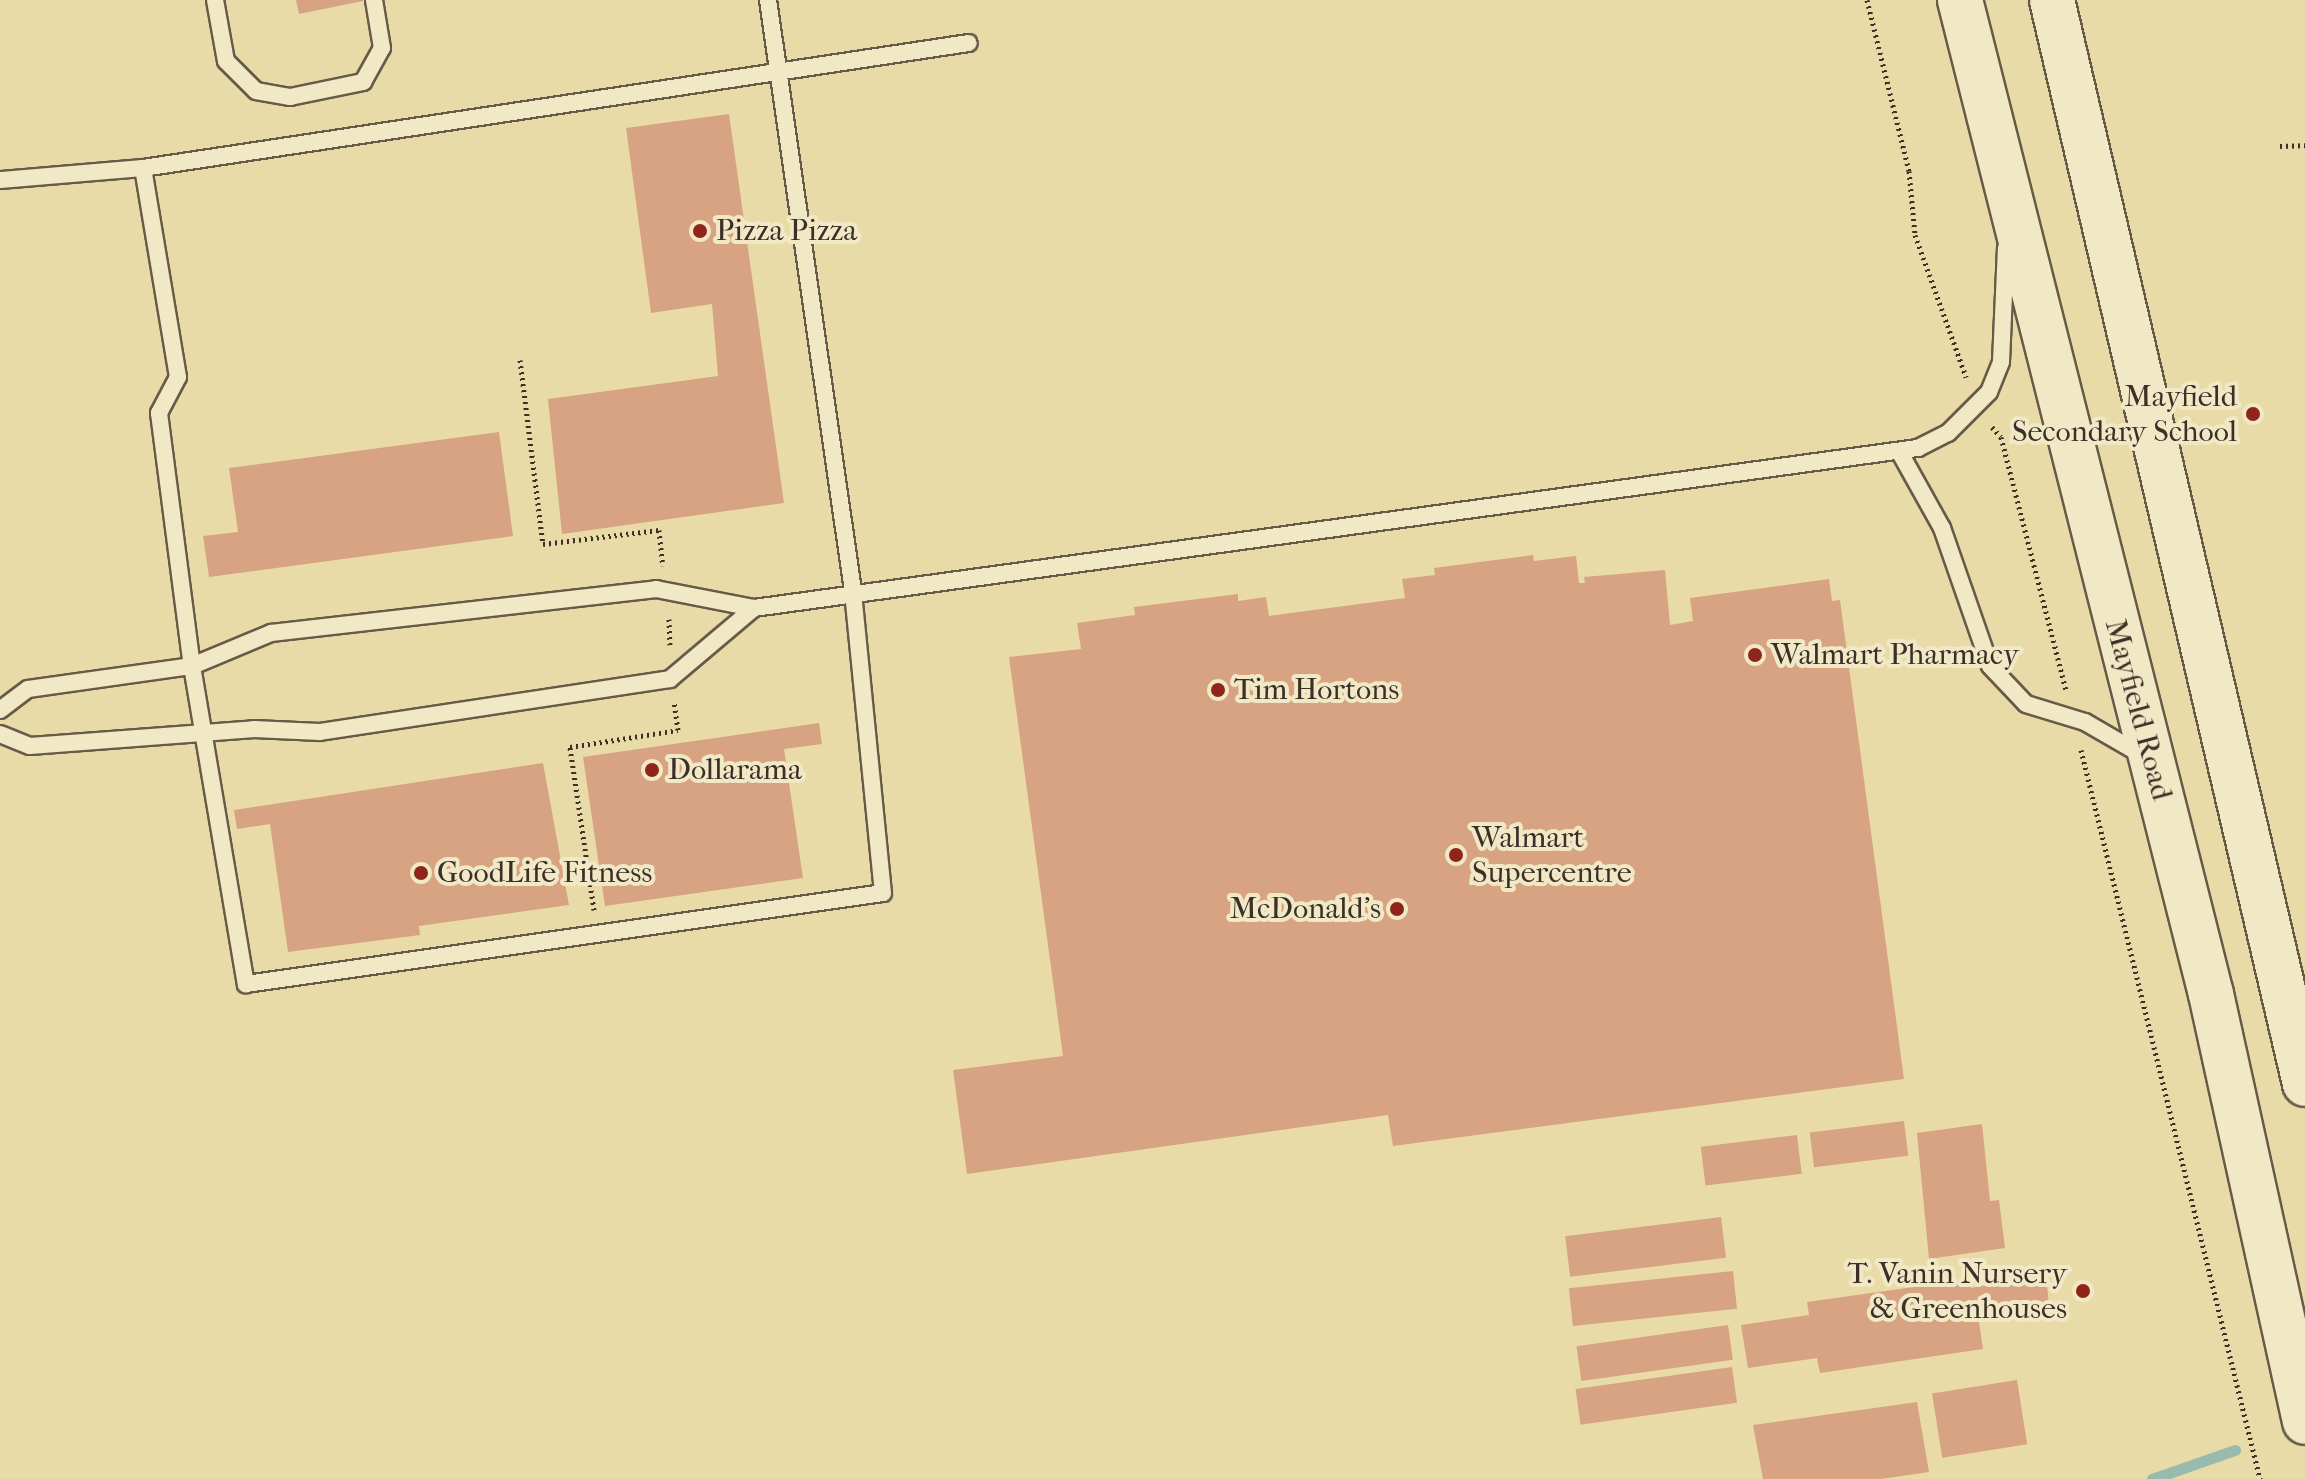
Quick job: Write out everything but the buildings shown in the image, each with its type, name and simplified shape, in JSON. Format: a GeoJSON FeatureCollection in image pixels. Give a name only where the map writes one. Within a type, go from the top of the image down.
{"type":"FeatureCollection","features":[{"type":"Feature","properties":{"kind":"main road","name":"Mayfield Road"},"geometry":{"type":"LineString","coordinates":[[1960,0],[2291,1302],[2305,1422]]}},
{"type":"Feature","properties":{"kind":"main road"},"geometry":{"type":"LineString","coordinates":[[2052,0],[2305,1084]]}},
{"type":"Feature","properties":{"kind":"lane"},"geometry":{"type":"LineString","coordinates":[[215,0],[226,61],[256,91],[290,97],[363,82],[382,48],[374,0]]}},
{"type":"Feature","properties":{"kind":"lane"},"geometry":{"type":"LineString","coordinates":[[143,168],[178,377],[159,413],[192,666],[246,984],[883,893],[853,591],[768,0]]}},
{"type":"Feature","properties":{"kind":"lane"},"geometry":{"type":"LineString","coordinates":[[0,180],[143,168],[777,76],[969,43]]}},
{"type":"Feature","properties":{"kind":"lane"},"geometry":{"type":"LineString","coordinates":[[0,710],[28,689],[192,666],[271,633],[656,589],[754,608],[853,591],[1025,572],[1899,451],[1948,433],[1989,392],[2001,362],[2008,190]]}},
{"type":"Feature","properties":{"kind":"lane"},"geometry":{"type":"LineString","coordinates":[[1899,451],[1963,580],[1990,666],[2026,704],[2085,722],[2152,761]]}},
{"type":"Feature","properties":{"kind":"lane"},"geometry":{"type":"LineString","coordinates":[[0,734],[30,746],[203,732],[320,732],[670,679],[754,608]]}},
{"type":"Feature","properties":{"kind":"path"},"geometry":{"type":"LineString","coordinates":[[2280,146],[2305,145]]}},
{"type":"Feature","properties":{"kind":"path"},"geometry":{"type":"LineString","coordinates":[[570,747],[597,933]]}},
{"type":"Feature","properties":{"kind":"waterway"},"geometry":{"type":"LineString","coordinates":[[2152,1479],[2235,1450]]}},
{"type":"Feature","properties":{"kind":"place","name":"Pizza Pizza"},"geometry":{"type":"Point","coordinates":[700,231]}},
{"type":"Feature","properties":{"kind":"place","name":"Mayfield Secondary School"},"geometry":{"type":"Point","coordinates":[2253,414]}},
{"type":"Feature","properties":{"kind":"place","name":"Walmart Pharmacy"},"geometry":{"type":"Point","coordinates":[1755,655]}},
{"type":"Feature","properties":{"kind":"place","name":"Tim Hortons"},"geometry":{"type":"Point","coordinates":[1218,690]}},
{"type":"Feature","properties":{"kind":"place","name":"Dollarama"},"geometry":{"type":"Point","coordinates":[652,770]}},
{"type":"Feature","properties":{"kind":"place","name":"Walmart Supercentre"},"geometry":{"type":"Point","coordinates":[1456,855]}},
{"type":"Feature","properties":{"kind":"place","name":"GoodLife Fitness"},"geometry":{"type":"Point","coordinates":[421,873]}},
{"type":"Feature","properties":{"kind":"place","name":"McDonald's"},"geometry":{"type":"Point","coordinates":[1397,909]}},
{"type":"Feature","properties":{"kind":"place","name":"T. Vanin Nursery & Greenhouses"},"geometry":{"type":"Point","coordinates":[2083,1291]}}]}
